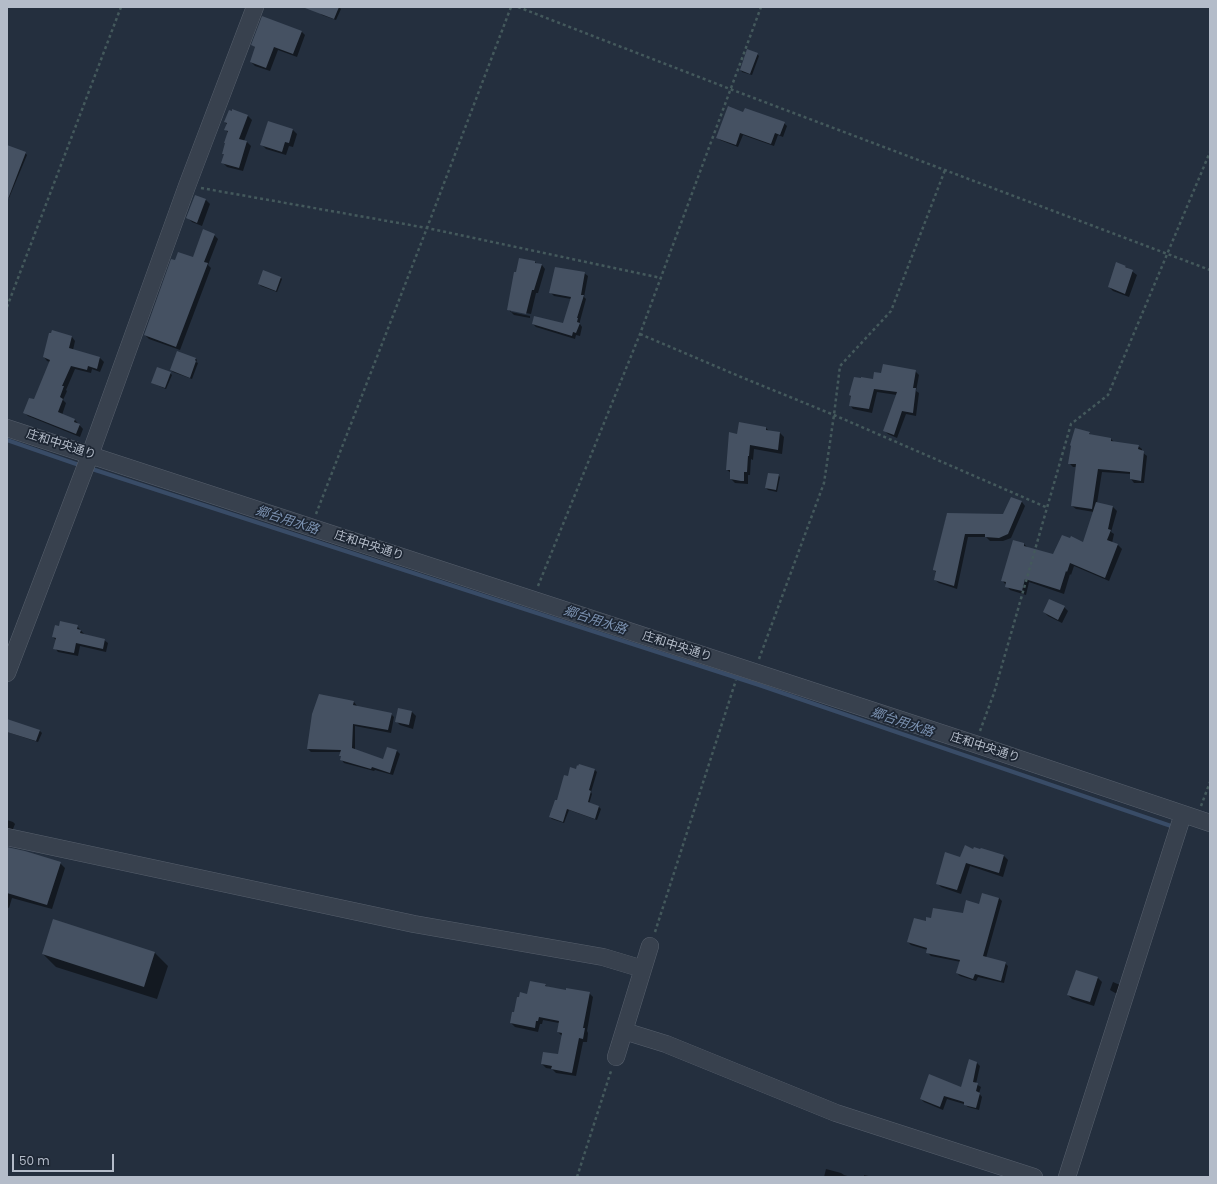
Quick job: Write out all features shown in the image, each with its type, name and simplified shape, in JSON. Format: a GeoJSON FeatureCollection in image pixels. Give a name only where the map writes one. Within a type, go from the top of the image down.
{"type":"FeatureCollection","features":[{"type":"Feature","properties":{"kind":"street"},"geometry":{"type":"LineString","coordinates":[[7,673],[90,455],[187,186],[255,7]]}},
{"type":"Feature","properties":{"kind":"street","name":"庄和中央通り"},"geometry":{"type":"LineString","coordinates":[[7,428],[312,526],[1196,818]]}},
{"type":"Feature","properties":{"kind":"street"},"geometry":{"type":"LineString","coordinates":[[1067,1177],[1196,818]]}},
{"type":"Feature","properties":{"kind":"street"},"geometry":{"type":"LineString","coordinates":[[7,837],[414,924],[603,957],[643,969]]}},
{"type":"Feature","properties":{"kind":"street"},"geometry":{"type":"LineString","coordinates":[[616,1057],[650,946]]}},
{"type":"Feature","properties":{"kind":"street"},"geometry":{"type":"LineString","coordinates":[[624,1032],[666,1044],[836,1113],[1034,1177]]}},
{"type":"Feature","properties":{"kind":"path"},"geometry":{"type":"LineString","coordinates":[[7,307],[121,7]]}},
{"type":"Feature","properties":{"kind":"path"},"geometry":{"type":"LineString","coordinates":[[312,526],[511,7]]}},
{"type":"Feature","properties":{"kind":"path"},"geometry":{"type":"LineString","coordinates":[[518,7],[730,89],[1210,270]]}},
{"type":"Feature","properties":{"kind":"path"},"geometry":{"type":"LineString","coordinates":[[532,599],[640,334],[761,7]]}},
{"type":"Feature","properties":{"kind":"path"},"geometry":{"type":"LineString","coordinates":[[975,744],[994,693],[1072,424],[1108,395],[1210,152]]}},
{"type":"Feature","properties":{"kind":"path"},"geometry":{"type":"LineString","coordinates":[[650,946],[747,670],[824,483],[840,366],[891,310],[945,170]]}},
{"type":"Feature","properties":{"kind":"path"},"geometry":{"type":"LineString","coordinates":[[187,186],[427,228],[661,278]]}},
{"type":"Feature","properties":{"kind":"path"},"geometry":{"type":"LineString","coordinates":[[640,334],[741,378],[834,415],[1048,508]]}},
{"type":"Feature","properties":{"kind":"path"},"geometry":{"type":"LineString","coordinates":[[1196,818],[1210,782]]}},
{"type":"Feature","properties":{"kind":"path"},"geometry":{"type":"LineString","coordinates":[[578,1177],[616,1057]]}},
{"type":"Feature","properties":{"kind":"building"},"geometry":{"type":"Polygon","coordinates":[[[305,7],[339,7],[334,19],[305,7]]]}},
{"type":"Feature","properties":{"kind":"building"},"geometry":{"type":"Polygon","coordinates":[[[262,16],[302,31],[293,54],[274,47],[266,68],[250,62],[255,47],[251,45],[262,16]]]}},
{"type":"Feature","properties":{"kind":"building"},"geometry":{"type":"Polygon","coordinates":[[[747,49],[758,53],[750,74],[740,70],[747,49]]]}},
{"type":"Feature","properties":{"kind":"building"},"geometry":{"type":"Polygon","coordinates":[[[728,106],[743,112],[745,108],[785,122],[780,135],[775,133],[771,144],[740,133],[736,145],[716,138],[728,106]]]}},
{"type":"Feature","properties":{"kind":"building"},"geometry":{"type":"Polygon","coordinates":[[[232,109],[248,115],[239,139],[247,141],[239,168],[221,163],[224,154],[222,154],[224,143],[228,131],[224,130],[227,123],[224,122],[229,110],[232,111],[232,109]]]}},
{"type":"Feature","properties":{"kind":"building"},"geometry":{"type":"Polygon","coordinates":[[[268,121],[293,129],[289,143],[285,142],[282,152],[260,145],[268,121]]]}},
{"type":"Feature","properties":{"kind":"building"},"geometry":{"type":"Polygon","coordinates":[[[7,145],[26,152],[8,199],[7,199],[7,145]]]}},
{"type":"Feature","properties":{"kind":"building"},"geometry":{"type":"Polygon","coordinates":[[[195,195],[206,199],[197,223],[186,218],[195,195]]]}},
{"type":"Feature","properties":{"kind":"building"},"geometry":{"type":"Polygon","coordinates":[[[203,229],[215,234],[204,262],[208,263],[176,347],[144,335],[171,259],[175,260],[178,252],[193,257],[203,229]]]}},
{"type":"Feature","properties":{"kind":"building"},"geometry":{"type":"Polygon","coordinates":[[[519,258],[542,264],[534,290],[532,290],[526,314],[507,310],[514,272],[516,272],[519,258]]]}},
{"type":"Feature","properties":{"kind":"building"},"geometry":{"type":"Polygon","coordinates":[[[1116,262],[1133,270],[1125,294],[1108,287],[1116,262]]]}},
{"type":"Feature","properties":{"kind":"building"},"geometry":{"type":"Polygon","coordinates":[[[555,267],[585,272],[581,295],[584,295],[577,318],[577,322],[580,323],[576,333],[573,332],[572,336],[532,324],[534,316],[563,323],[571,297],[549,293],[555,267]]]}},
{"type":"Feature","properties":{"kind":"building"},"geometry":{"type":"Polygon","coordinates":[[[263,270],[281,277],[276,291],[258,284],[263,270]]]}},
{"type":"Feature","properties":{"kind":"building"},"geometry":{"type":"Polygon","coordinates":[[[52,330],[72,336],[69,348],[100,357],[97,369],[88,366],[87,370],[71,366],[62,386],[64,386],[60,397],[63,399],[58,412],[75,419],[74,422],[80,424],[76,434],[23,413],[29,398],[34,399],[50,360],[43,357],[49,333],[51,333],[52,330]]]}},
{"type":"Feature","properties":{"kind":"building"},"geometry":{"type":"Polygon","coordinates":[[[177,351],[196,358],[190,378],[170,370],[177,351]]]}},
{"type":"Feature","properties":{"kind":"building"},"geometry":{"type":"Polygon","coordinates":[[[883,364],[916,370],[913,388],[916,388],[913,413],[902,411],[894,435],[883,431],[897,392],[874,389],[869,409],[849,406],[851,396],[849,395],[854,377],[873,379],[874,372],[881,373],[883,364]]]}},
{"type":"Feature","properties":{"kind":"building"},"geometry":{"type":"Polygon","coordinates":[[[157,367],[171,372],[165,388],[151,383],[157,367]]]}},
{"type":"Feature","properties":{"kind":"building"},"geometry":{"type":"Polygon","coordinates":[[[739,422],[766,427],[766,430],[780,432],[778,450],[750,445],[747,472],[744,472],[744,481],[730,479],[730,470],[726,470],[729,432],[737,434],[739,422]]]}},
{"type":"Feature","properties":{"kind":"building"},"geometry":{"type":"Polygon","coordinates":[[[1075,428],[1090,432],[1089,434],[1111,438],[1111,441],[1139,445],[1138,449],[1144,451],[1141,481],[1130,479],[1130,472],[1098,469],[1092,509],[1071,506],[1076,464],[1068,464],[1070,445],[1075,428]]]}},
{"type":"Feature","properties":{"kind":"building"},"geometry":{"type":"Polygon","coordinates":[[[768,473],[779,474],[776,490],[765,488],[768,473]]]}},
{"type":"Feature","properties":{"kind":"building"},"geometry":{"type":"Polygon","coordinates":[[[1011,497],[1022,501],[1008,534],[999,538],[985,537],[985,534],[965,534],[954,586],[934,580],[936,571],[933,569],[947,513],[1003,514],[1011,497]]]}},
{"type":"Feature","properties":{"kind":"building"},"geometry":{"type":"Polygon","coordinates":[[[1096,502],[1113,506],[1108,529],[1111,530],[1107,540],[1118,544],[1105,578],[1070,563],[1060,590],[1025,579],[1022,591],[1005,587],[1006,582],[1001,581],[1013,540],[1024,543],[1024,546],[1053,554],[1062,535],[1070,538],[1071,536],[1083,542],[1096,502]]]}},
{"type":"Feature","properties":{"kind":"building"},"geometry":{"type":"Polygon","coordinates":[[[1049,599],[1065,606],[1058,620],[1043,612],[1049,599]]]}},
{"type":"Feature","properties":{"kind":"building"},"geometry":{"type":"Polygon","coordinates":[[[60,621],[78,625],[77,629],[81,630],[80,633],[105,639],[103,649],[76,643],[74,653],[53,649],[56,638],[52,637],[55,625],[59,626],[60,621]]]}},
{"type":"Feature","properties":{"kind":"building"},"geometry":{"type":"Polygon","coordinates":[[[319,694],[354,701],[353,705],[392,713],[388,730],[353,724],[352,748],[383,759],[387,747],[397,750],[390,773],[372,767],[371,769],[340,760],[341,756],[339,756],[341,750],[307,749],[312,714],[319,694]]]}},
{"type":"Feature","properties":{"kind":"building"},"geometry":{"type":"Polygon","coordinates":[[[398,708],[412,711],[409,725],[395,722],[398,708]]]}},
{"type":"Feature","properties":{"kind":"building"},"geometry":{"type":"Polygon","coordinates":[[[7,719],[40,730],[36,741],[7,732],[7,719]]]}},
{"type":"Feature","properties":{"kind":"building"},"geometry":{"type":"Polygon","coordinates":[[[579,764],[595,769],[589,790],[591,791],[588,802],[599,806],[595,819],[567,809],[563,822],[549,817],[555,800],[557,800],[564,775],[568,776],[570,767],[576,769],[577,765],[578,766],[579,764]]]}},
{"type":"Feature","properties":{"kind":"building"},"geometry":{"type":"Polygon","coordinates":[[[965,845],[973,849],[974,847],[981,848],[1004,855],[999,873],[966,863],[957,890],[936,884],[945,852],[960,857],[965,845]]]}},
{"type":"Feature","properties":{"kind":"building"},"geometry":{"type":"Polygon","coordinates":[[[7,847],[61,862],[47,905],[7,893],[7,847]]]}},
{"type":"Feature","properties":{"kind":"building"},"geometry":{"type":"Polygon","coordinates":[[[982,893],[999,898],[983,956],[1006,962],[1001,981],[975,974],[973,979],[956,973],[960,960],[926,953],[927,948],[907,942],[914,918],[926,921],[926,917],[931,918],[933,908],[963,913],[966,900],[979,904],[982,893]]]}},
{"type":"Feature","properties":{"kind":"building"},"geometry":{"type":"Polygon","coordinates":[[[53,919],[155,952],[144,987],[42,954],[53,919]]]}},
{"type":"Feature","properties":{"kind":"building"},"geometry":{"type":"Polygon","coordinates":[[[1076,970],[1098,977],[1090,1002],[1067,995],[1076,970]]]}},
{"type":"Feature","properties":{"kind":"building"},"geometry":{"type":"Polygon","coordinates":[[[530,981],[546,984],[545,986],[566,990],[566,988],[590,992],[583,1028],[585,1028],[583,1039],[579,1038],[572,1073],[551,1069],[552,1066],[541,1064],[543,1052],[558,1054],[562,1033],[557,1032],[559,1021],[539,1017],[538,1021],[536,1021],[535,1028],[510,1023],[517,997],[519,997],[520,992],[527,994],[530,981]]]}},
{"type":"Feature","properties":{"kind":"building"},"geometry":{"type":"Polygon","coordinates":[[[969,1059],[977,1062],[973,1082],[978,1083],[976,1091],[980,1093],[976,1108],[964,1105],[964,1102],[944,1096],[940,1107],[920,1099],[929,1074],[961,1087],[969,1059]]]}},
{"type":"Feature","properties":{"kind":"waterway","name":"郷台用水路"},"geometry":{"type":"LineString","coordinates":[[7,440],[82,466]]}},
{"type":"Feature","properties":{"kind":"waterway","name":"郷台用水路"},"geometry":{"type":"LineString","coordinates":[[89,468],[759,685],[1174,827]]}}]}
